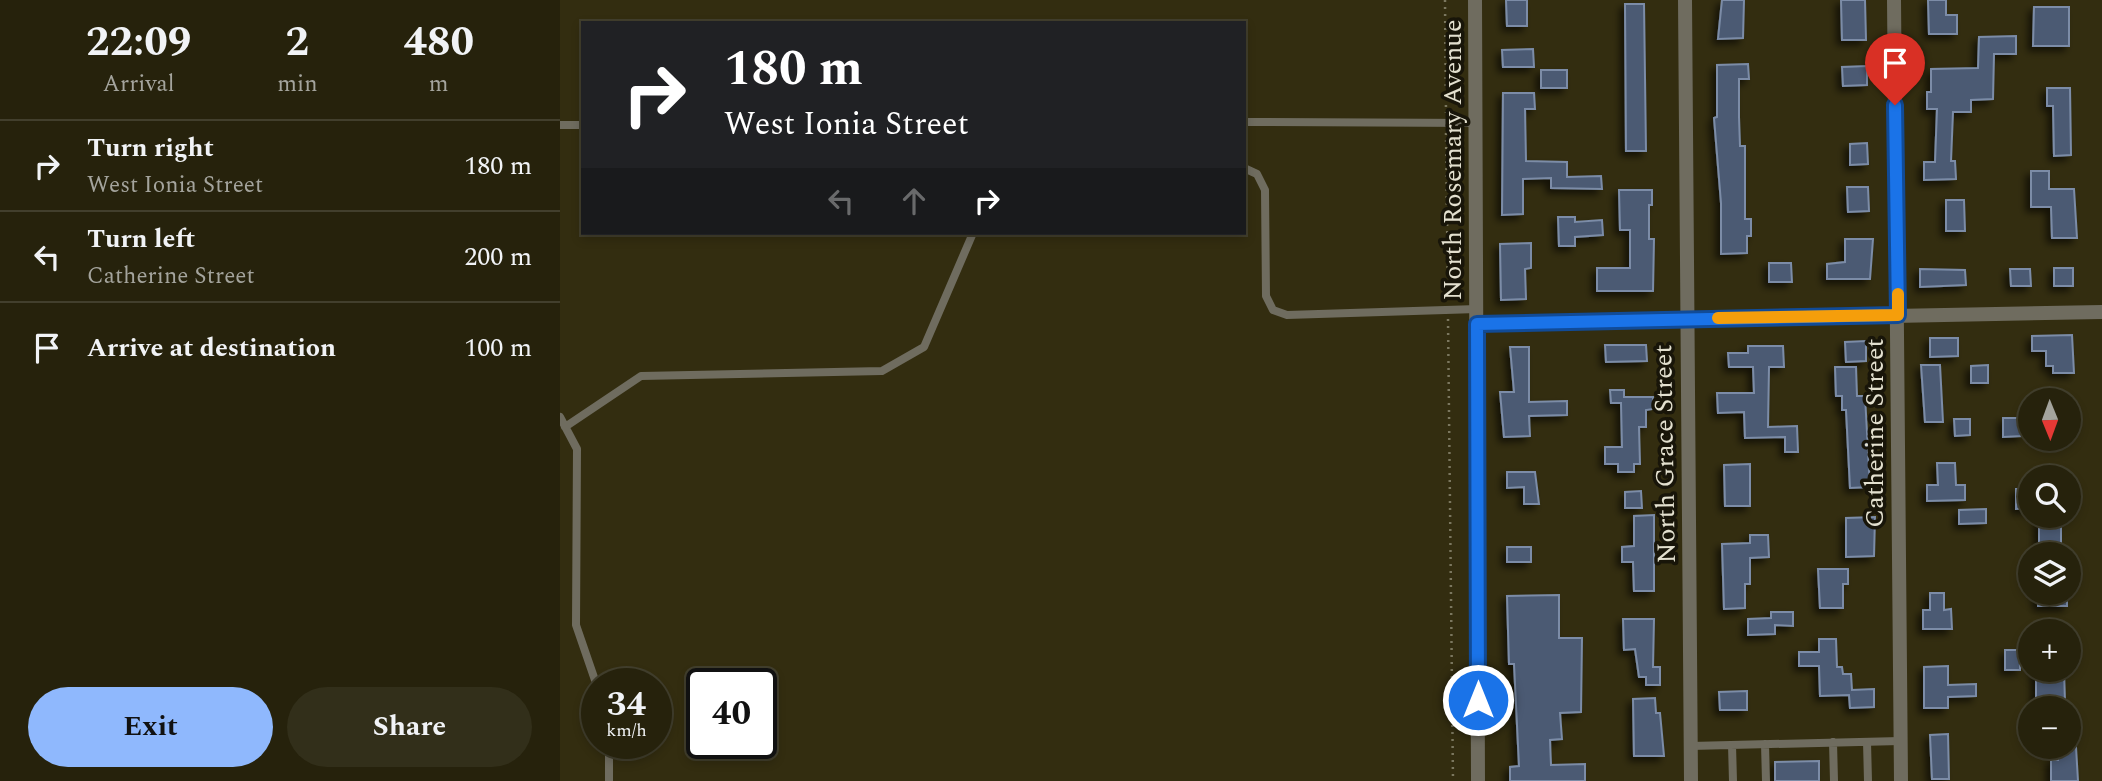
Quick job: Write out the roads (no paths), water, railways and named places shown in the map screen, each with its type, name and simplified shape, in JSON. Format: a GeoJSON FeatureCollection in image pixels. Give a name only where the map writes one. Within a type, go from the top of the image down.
{"type":"FeatureCollection","features":[{"type":"Feature","properties":{"kind":"street","name":"North Rosemary Avenue"},"geometry":{"type":"LineString","coordinates":[[1475,0],[1478,781]]}},
{"type":"Feature","properties":{"kind":"street","name":"North Grace Street"},"geometry":{"type":"LineString","coordinates":[[1685,0],[1691,781]]}},
{"type":"Feature","properties":{"kind":"street","name":"Catherine Street"},"geometry":{"type":"LineString","coordinates":[[1894,0],[1902,781]]}},
{"type":"Feature","properties":{"kind":"street"},"geometry":{"type":"LineString","coordinates":[[1477,324],[2102,312]]}},
{"type":"Feature","properties":{"kind":"lane"},"geometry":{"type":"LineString","coordinates":[[1246,122],[1475,123]]}},
{"type":"Feature","properties":{"kind":"lane"},"geometry":{"type":"LineString","coordinates":[[560,125],[581,125]]}},
{"type":"Feature","properties":{"kind":"lane"},"geometry":{"type":"LineString","coordinates":[[1246,169],[1257,174],[1265,190],[1266,296],[1273,310],[1287,315],[1477,309]]}},
{"type":"Feature","properties":{"kind":"lane"},"geometry":{"type":"LineString","coordinates":[[565,427],[640,376],[882,371],[924,347],[972,235]]}},
{"type":"Feature","properties":{"kind":"lane"},"geometry":{"type":"LineString","coordinates":[[560,417],[576,449],[576,625],[591,668]]}},
{"type":"Feature","properties":{"kind":"lane"},"geometry":{"type":"LineString","coordinates":[[1691,746],[1900,741]]}},
{"type":"Feature","properties":{"kind":"lane"},"geometry":{"type":"LineString","coordinates":[[1833,742],[1834,781]]}},
{"type":"Feature","properties":{"kind":"lane"},"geometry":{"type":"LineString","coordinates":[[1867,742],[1868,781]]}},
{"type":"Feature","properties":{"kind":"lane"},"geometry":{"type":"LineString","coordinates":[[1765,744],[1766,781]]}},
{"type":"Feature","properties":{"kind":"lane"},"geometry":{"type":"LineString","coordinates":[[1732,745],[1733,781]]}},
{"type":"Feature","properties":{"kind":"lane"},"geometry":{"type":"LineString","coordinates":[[609,759],[609,781]]}}]}
